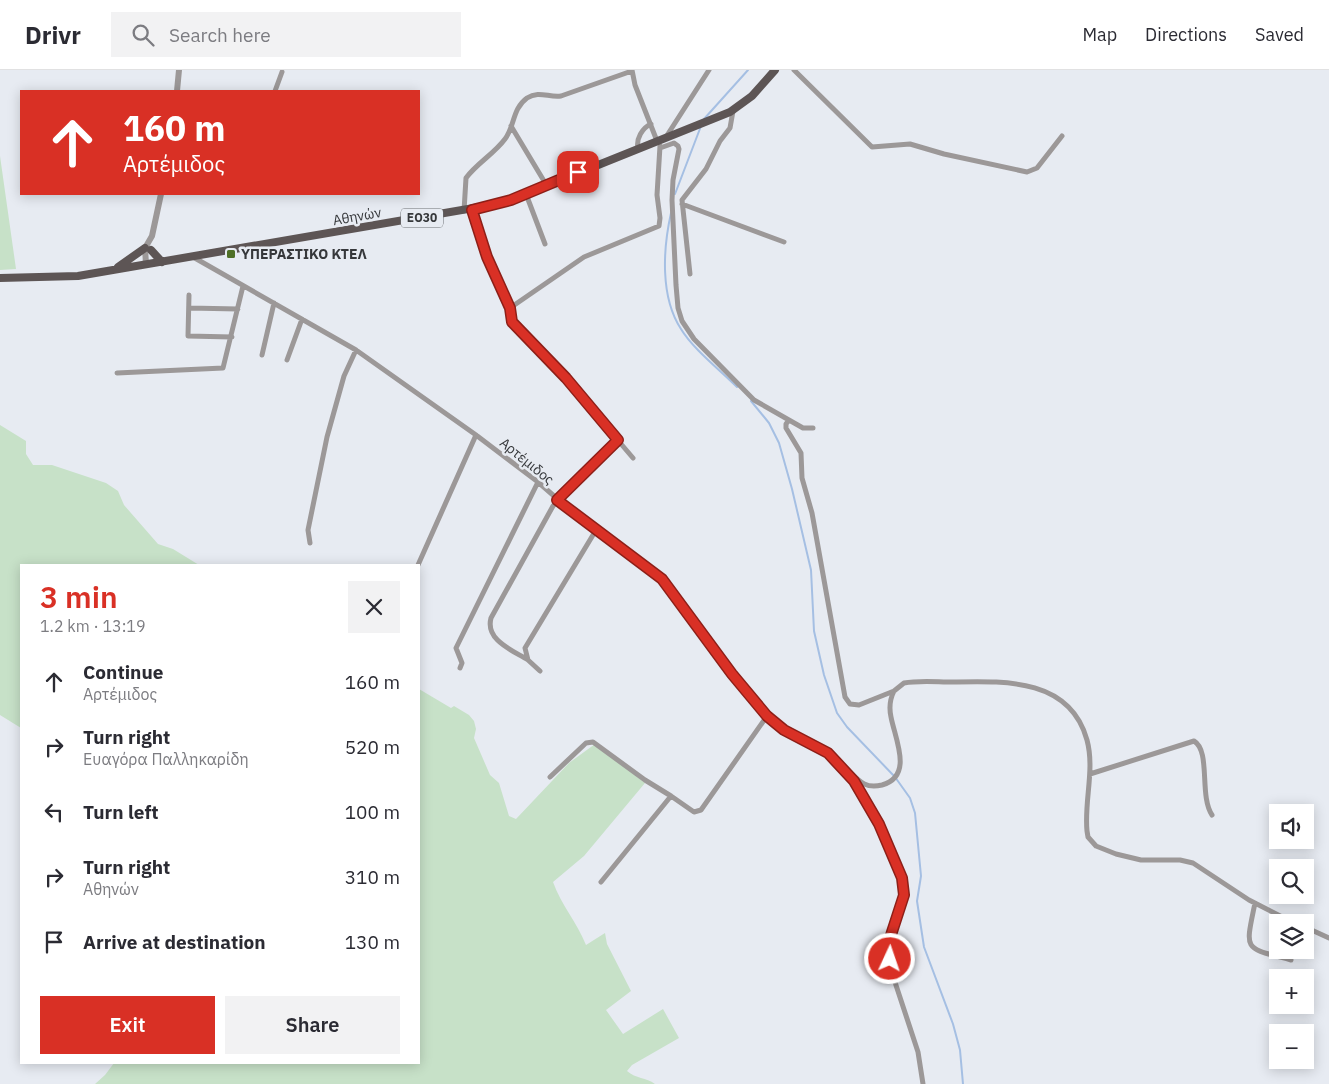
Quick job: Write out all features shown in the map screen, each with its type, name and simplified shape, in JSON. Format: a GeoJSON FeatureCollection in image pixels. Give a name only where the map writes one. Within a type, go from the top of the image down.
{"type":"FeatureCollection","features":[{"type":"Feature","properties":{"kind":"main road","name":"Αθηνών"},"geometry":{"type":"LineString","coordinates":[[0,278],[65,277],[468,210],[526,194],[731,112],[758,91],[775,70]]}},
{"type":"Feature","properties":{"kind":"main road"},"geometry":{"type":"LineString","coordinates":[[114,269],[148,249],[162,262]]}},
{"type":"Feature","properties":{"kind":"street"},"geometry":{"type":"LineString","coordinates":[[177,90],[179,70]]}},
{"type":"Feature","properties":{"kind":"street"},"geometry":{"type":"LineString","coordinates":[[510,308],[584,258],[659,226],[660,218],[657,195],[660,142],[635,85],[632,70],[561,96],[535,94],[528,98],[518,108],[506,138],[466,178],[468,210],[510,308],[512,322],[566,378],[633,458]]}},
{"type":"Feature","properties":{"kind":"street"},"geometry":{"type":"LineString","coordinates":[[660,142],[709,70]]}},
{"type":"Feature","properties":{"kind":"street"},"geometry":{"type":"LineString","coordinates":[[794,70],[860,138],[873,148],[915,144],[944,154],[1028,172],[1037,168],[1062,136]]}},
{"type":"Feature","properties":{"kind":"street"},"geometry":{"type":"LineString","coordinates":[[275,90],[282,72]]}},
{"type":"Feature","properties":{"kind":"street"},"geometry":{"type":"LineString","coordinates":[[690,274],[682,204],[684,196],[706,169],[720,141],[730,128],[731,112]]}},
{"type":"Feature","properties":{"kind":"street"},"geometry":{"type":"LineString","coordinates":[[638,148],[637,142],[640,135],[651,124]]}},
{"type":"Feature","properties":{"kind":"street"},"geometry":{"type":"LineString","coordinates":[[510,126],[526,148],[547,186]]}},
{"type":"Feature","properties":{"kind":"street"},"geometry":{"type":"LineString","coordinates":[[660,142],[674,144],[679,147],[672,200],[676,293],[682,321],[694,339],[754,400],[803,428],[813,428]]}},
{"type":"Feature","properties":{"kind":"street"},"geometry":{"type":"LineString","coordinates":[[526,194],[545,244]]}},
{"type":"Feature","properties":{"kind":"street"},"geometry":{"type":"LineString","coordinates":[[149,264],[148,249],[161,195]]}},
{"type":"Feature","properties":{"kind":"street"},"geometry":{"type":"LineString","coordinates":[[682,204],[784,242]]}},
{"type":"Feature","properties":{"kind":"street","name":"Αρτέμιδος"},"geometry":{"type":"LineString","coordinates":[[193,257],[356,350],[476,435],[538,482],[557,500],[596,530],[651,569],[670,587],[732,674],[767,716],[784,730],[834,758],[857,786],[879,824],[902,878],[904,895],[891,935],[891,970],[901,1006],[918,1052],[924,1084]]}},
{"type":"Feature","properties":{"kind":"street"},"geometry":{"type":"LineString","coordinates":[[116,373],[222,369],[226,365],[243,286]]}},
{"type":"Feature","properties":{"kind":"street"},"geometry":{"type":"LineString","coordinates":[[189,295],[188,336],[232,337]]}},
{"type":"Feature","properties":{"kind":"street"},"geometry":{"type":"LineString","coordinates":[[262,355],[274,303]]}},
{"type":"Feature","properties":{"kind":"street"},"geometry":{"type":"LineString","coordinates":[[189,308],[238,309]]}},
{"type":"Feature","properties":{"kind":"street"},"geometry":{"type":"LineString","coordinates":[[287,360],[302,319]]}},
{"type":"Feature","properties":{"kind":"street"},"geometry":{"type":"LineString","coordinates":[[310,543],[308,530],[327,438],[344,376],[356,350]]}},
{"type":"Feature","properties":{"kind":"street"},"geometry":{"type":"LineString","coordinates":[[789,420],[786,428],[800,453],[802,478],[812,513],[845,697],[850,704],[859,705],[894,691]]}},
{"type":"Feature","properties":{"kind":"street"},"geometry":{"type":"LineString","coordinates":[[418,564],[476,435]]}},
{"type":"Feature","properties":{"kind":"street"},"geometry":{"type":"LineString","coordinates":[[540,671],[528,660],[495,638],[490,625],[538,532],[557,500],[618,440]]}},
{"type":"Feature","properties":{"kind":"street"},"geometry":{"type":"LineString","coordinates":[[460,668],[462,660],[456,648],[538,482]]}},
{"type":"Feature","properties":{"kind":"street"},"geometry":{"type":"LineString","coordinates":[[528,660],[525,648],[596,530]]}},
{"type":"Feature","properties":{"kind":"street"},"geometry":{"type":"LineString","coordinates":[[834,758],[840,761],[865,786],[884,784],[896,778],[900,766],[898,740],[890,713],[894,691],[897,686],[907,682],[980,681],[1014,683],[1042,690],[1062,701],[1081,724],[1089,750],[1090,774],[1087,831],[1088,837],[1096,846],[1141,860],[1187,861],[1276,914]]}},
{"type":"Feature","properties":{"kind":"street"},"geometry":{"type":"LineString","coordinates":[[550,777],[586,743],[593,742],[645,780],[694,812],[698,812],[767,716]]}},
{"type":"Feature","properties":{"kind":"street"},"geometry":{"type":"LineString","coordinates":[[1090,774],[1194,741],[1202,750],[1205,800],[1212,815]]}},
{"type":"Feature","properties":{"kind":"street"},"geometry":{"type":"LineString","coordinates":[[601,882],[671,796]]}},
{"type":"Feature","properties":{"kind":"street"},"geometry":{"type":"LineString","coordinates":[[1255,903],[1249,935],[1251,946],[1256,950],[1290,960]]}},
{"type":"Feature","properties":{"kind":"street"},"geometry":{"type":"LineString","coordinates":[[1314,931],[1329,938]]}},
{"type":"Feature","properties":{"kind":"green space"},"geometry":{"type":"Polygon","coordinates":[[[0,156],[16,269],[0,270],[0,156]]]}},
{"type":"Feature","properties":{"kind":"green space"},"geometry":{"type":"Polygon","coordinates":[[[0,425],[26,441],[26,454],[33,465],[52,465],[106,483],[118,491],[124,505],[158,544],[173,549],[197,564],[20,564],[20,727],[0,715],[0,425]]]}},
{"type":"Feature","properties":{"kind":"green space"},"geometry":{"type":"Polygon","coordinates":[[[420,690],[451,708],[454,706],[469,715],[474,721],[476,729],[474,738],[490,775],[499,783],[509,816],[516,819],[569,763],[595,744],[645,783],[584,856],[553,882],[586,945],[605,933],[607,944],[631,991],[606,1010],[623,1034],[663,1009],[679,1038],[632,1065],[627,1071],[655,1084],[95,1084],[113,1064],[420,1064],[420,690]]]}},
{"type":"Feature","properties":{"kind":"waterway"},"geometry":{"type":"LineString","coordinates":[[704,119],[748,70]]}},
{"type":"Feature","properties":{"kind":"waterway"},"geometry":{"type":"LineString","coordinates":[[675,194],[701,126]]}},
{"type":"Feature","properties":{"kind":"waterway"},"geometry":{"type":"LineString","coordinates":[[671,213],[666,242],[665,272],[666,288],[674,316],[692,344],[737,387]]}},
{"type":"Feature","properties":{"kind":"waterway"},"geometry":{"type":"LineString","coordinates":[[751,401],[769,423],[779,443],[792,489],[811,570],[814,631],[824,675],[837,713],[847,727],[895,777],[910,798],[915,813],[921,876],[917,901],[924,947],[953,1024],[960,1050],[963,1084]]}},
{"type":"Feature","properties":{"kind":"place","name":"ΥΠΕΡΑΣΤΙΚΟ ΚΤΕΛ"},"geometry":{"type":"Point","coordinates":[231,254]}},
{"type":"Feature","properties":{"kind":"route"},"geometry":{"type":"LineString","coordinates":[[578,172],[511,200],[472,210],[487,257],[510,308],[512,322],[566,378],[618,440],[557,500],[662,579],[682,602],[732,674],[767,716],[784,730],[828,753],[854,781],[879,824],[897,862],[902,878],[903,904],[891,935],[890,959]]}}]}
